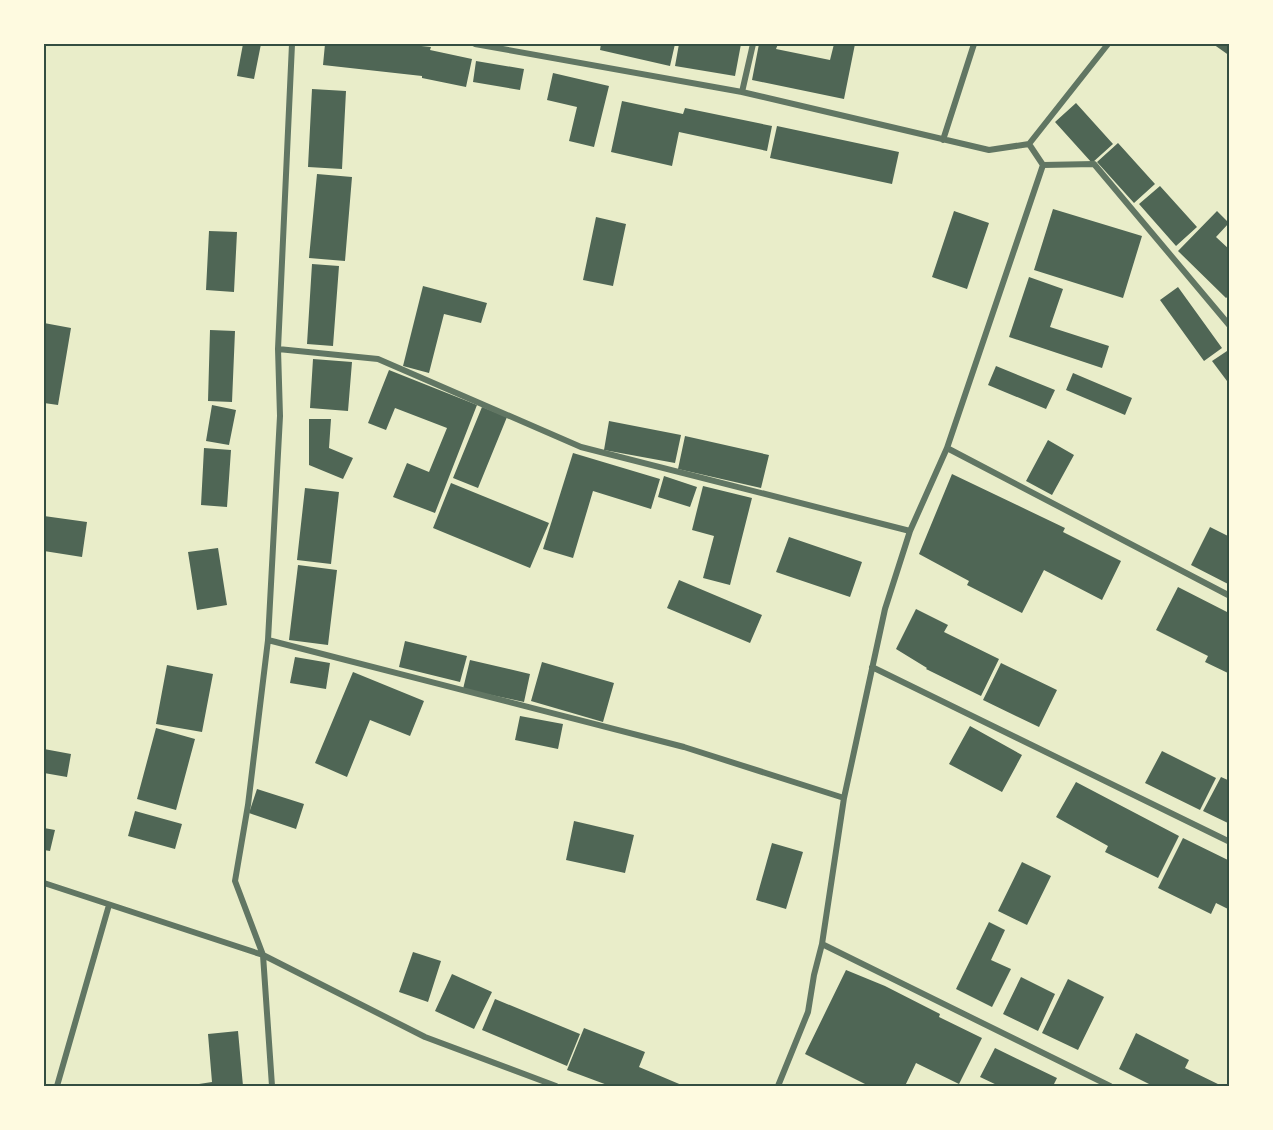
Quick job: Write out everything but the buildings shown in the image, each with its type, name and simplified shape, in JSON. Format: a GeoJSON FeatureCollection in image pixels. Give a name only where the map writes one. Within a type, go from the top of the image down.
{"type":"FeatureCollection","features":[{"type":"Feature","properties":{"kind":"street"},"geometry":{"type":"LineString","coordinates":[[272,1086],[263,955],[235,881],[248,805],[268,640],[280,416],[278,349],[292,44]]}},
{"type":"Feature","properties":{"kind":"street"},"geometry":{"type":"LineString","coordinates":[[475,44],[742,92],[989,150],[1029,144],[1108,44]]}},
{"type":"Feature","properties":{"kind":"street"},"geometry":{"type":"LineString","coordinates":[[742,92],[753,44]]}},
{"type":"Feature","properties":{"kind":"street"},"geometry":{"type":"LineString","coordinates":[[943,140],[974,44]]}},
{"type":"Feature","properties":{"kind":"street"},"geometry":{"type":"LineString","coordinates":[[1029,144],[1043,165]]}},
{"type":"Feature","properties":{"kind":"street"},"geometry":{"type":"LineString","coordinates":[[1043,165],[1094,164],[1230,326]]}},
{"type":"Feature","properties":{"kind":"street"},"geometry":{"type":"LineString","coordinates":[[778,1086],[807,1012],[822,944],[844,798],[885,609],[910,531],[947,448],[1043,165]]}},
{"type":"Feature","properties":{"kind":"street"},"geometry":{"type":"LineString","coordinates":[[278,349],[378,359],[581,447],[910,531]]}},
{"type":"Feature","properties":{"kind":"street"},"geometry":{"type":"LineString","coordinates":[[947,448],[1230,596]]}},
{"type":"Feature","properties":{"kind":"street"},"geometry":{"type":"LineString","coordinates":[[268,640],[684,747],[844,798]]}},
{"type":"Feature","properties":{"kind":"street"},"geometry":{"type":"LineString","coordinates":[[872,667],[1230,842]]}},
{"type":"Feature","properties":{"kind":"street"},"geometry":{"type":"LineString","coordinates":[[44,883],[263,955],[425,1037],[556,1086]]}},
{"type":"Feature","properties":{"kind":"street"},"geometry":{"type":"LineString","coordinates":[[57,1086],[110,904]]}},
{"type":"Feature","properties":{"kind":"street"},"geometry":{"type":"LineString","coordinates":[[822,944],[1110,1086]]}}]}
